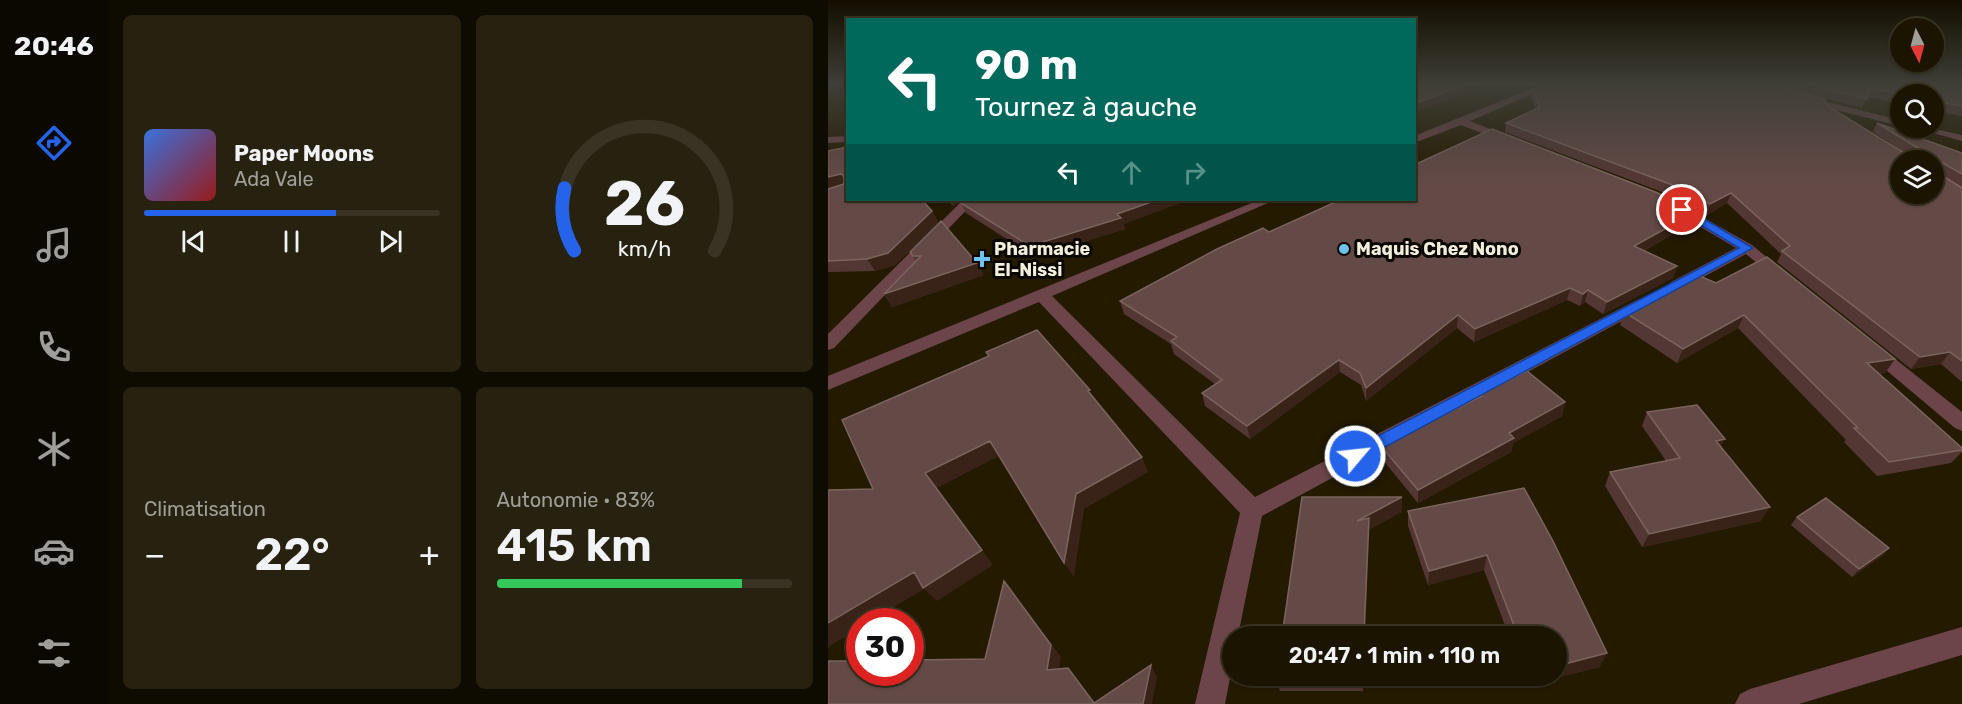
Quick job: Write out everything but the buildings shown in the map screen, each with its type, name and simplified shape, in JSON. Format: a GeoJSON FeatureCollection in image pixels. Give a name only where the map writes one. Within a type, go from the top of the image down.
{"type":"FeatureCollection","features":[{"type":"Feature","properties":{"kind":"street"},"geometry":{"type":"LineString","coordinates":[[1416,139],[1471,117]]}},
{"type":"Feature","properties":{"kind":"street"},"geometry":{"type":"LineString","coordinates":[[1839,117],[1843,119]]}},
{"type":"Feature","properties":{"kind":"street"},"geometry":{"type":"LineString","coordinates":[[1875,117],[1890,121]]}},
{"type":"Feature","properties":{"kind":"street"},"geometry":{"type":"LineString","coordinates":[[1461,121],[1528,147]]}},
{"type":"Feature","properties":{"kind":"street"},"geometry":{"type":"LineString","coordinates":[[1944,134],[1962,138]]}},
{"type":"Feature","properties":{"kind":"street"},"geometry":{"type":"LineString","coordinates":[[828,140],[846,139]]}},
{"type":"Feature","properties":{"kind":"street"},"geometry":{"type":"LineString","coordinates":[[1662,199],[1748,248],[1792,285]]}},
{"type":"Feature","properties":{"kind":"street"},"geometry":{"type":"LineString","coordinates":[[828,344],[969,201]]}},
{"type":"Feature","properties":{"kind":"street"},"geometry":{"type":"LineString","coordinates":[[828,382],[1267,201]]}},
{"type":"Feature","properties":{"kind":"street"},"geometry":{"type":"LineString","coordinates":[[1210,704],[1252,510],[1748,248]]}},
{"type":"Feature","properties":{"kind":"street"},"geometry":{"type":"LineString","coordinates":[[1040,293],[1252,510]]}},
{"type":"Feature","properties":{"kind":"street"},"geometry":{"type":"LineString","coordinates":[[1864,343],[1962,423]]}},
{"type":"Feature","properties":{"kind":"street"},"geometry":{"type":"LineString","coordinates":[[1750,704],[1962,641]]}},
{"type":"Feature","properties":{"kind":"place","name":"Maquis Chez Nono"},"geometry":{"type":"Point","coordinates":[1344,249]}},
{"type":"Feature","properties":{"kind":"place","name":"Pharmacie El-Nissi"},"geometry":{"type":"Point","coordinates":[982,259]}},
{"type":"Feature","properties":{"kind":"route"},"geometry":{"type":"LineString","coordinates":[[1355,456],[1748,248],[1682,210]]}}]}
